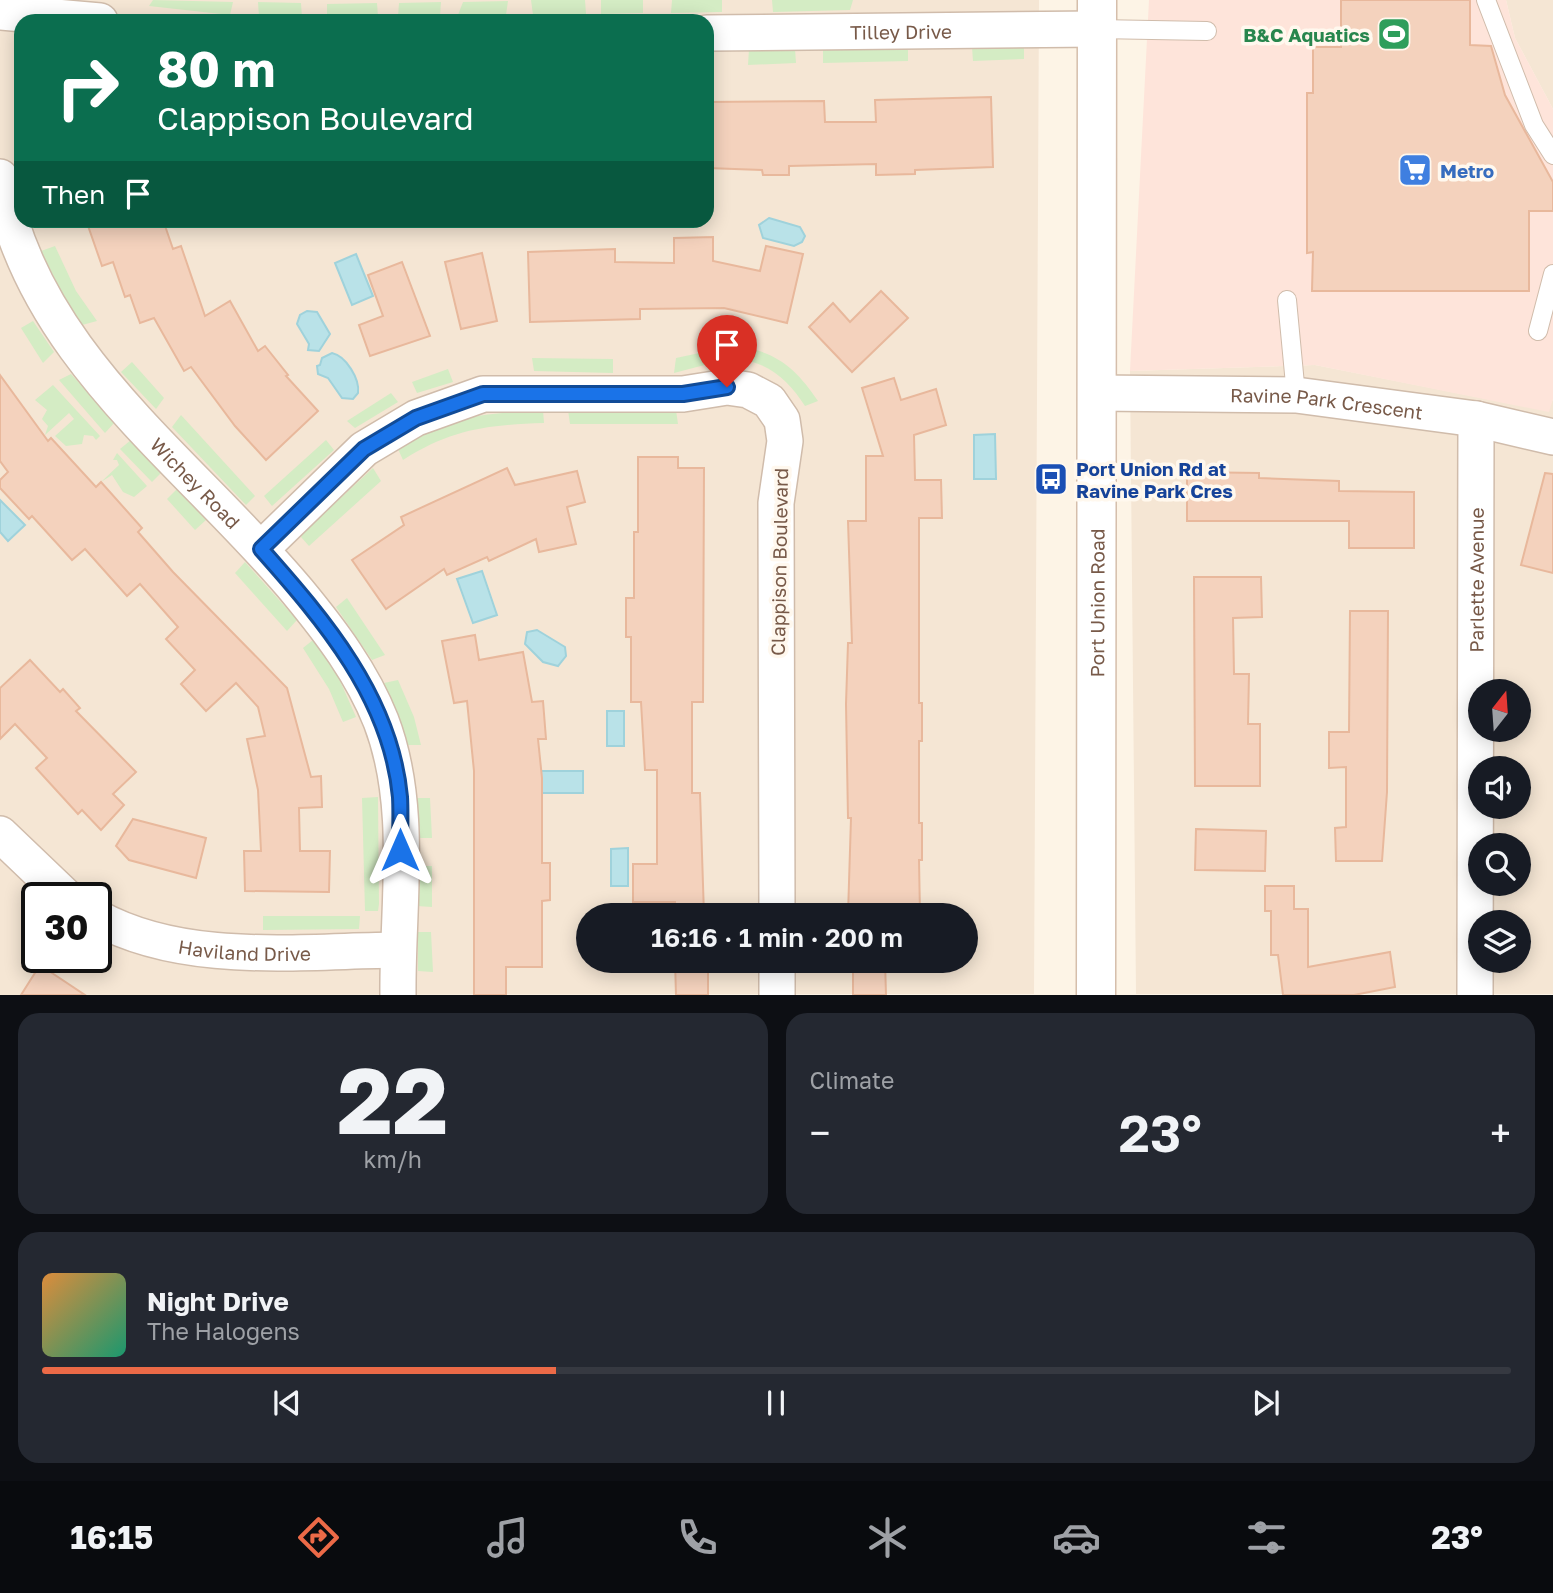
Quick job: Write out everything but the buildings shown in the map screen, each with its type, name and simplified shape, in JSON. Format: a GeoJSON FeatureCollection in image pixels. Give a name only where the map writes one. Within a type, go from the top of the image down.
{"type":"FeatureCollection","features":[{"type":"Feature","properties":{"kind":"main road","name":"Port Union Road"},"geometry":{"type":"LineString","coordinates":[[1096,995],[1097,14]]}},
{"type":"Feature","properties":{"kind":"street"},"geometry":{"type":"LineString","coordinates":[[0,0],[0,7]]}},
{"type":"Feature","properties":{"kind":"street"},"geometry":{"type":"LineString","coordinates":[[0,12],[22,14]]}},
{"type":"Feature","properties":{"kind":"street","name":"Tilley Drive"},"geometry":{"type":"LineString","coordinates":[[714,33],[1097,14]]}},
{"type":"Feature","properties":{"kind":"street","name":"Wichey Road"},"geometry":{"type":"LineString","coordinates":[[0,177],[8,220],[19,250],[44,301],[71,342],[101,380],[261,549],[341,646],[364,682],[393,758],[400,798],[398,995]]}},
{"type":"Feature","properties":{"kind":"street","name":"Clappison Boulevard"},"geometry":{"type":"LineString","coordinates":[[261,549],[364,449],[416,418],[483,394],[683,394],[727,387],[748,390],[769,401],[782,420],[785,441],[776,503],[777,903]]}},
{"type":"Feature","properties":{"kind":"street","name":"Ravine Park Crescent"},"geometry":{"type":"LineString","coordinates":[[1096,393],[1296,395],[1476,419],[1553,437]]}},
{"type":"Feature","properties":{"kind":"street","name":"Parlette Avenue"},"geometry":{"type":"LineString","coordinates":[[1475,995],[1476,419]]}},
{"type":"Feature","properties":{"kind":"street"},"geometry":{"type":"LineString","coordinates":[[0,834],[50,882]]}},
{"type":"Feature","properties":{"kind":"street","name":"Haviland Drive"},"geometry":{"type":"LineString","coordinates":[[112,926],[126,934],[199,949],[398,950]]}},
{"type":"Feature","properties":{"kind":"street"},"geometry":{"type":"LineString","coordinates":[[777,973],[777,995]]}},
{"type":"Feature","properties":{"kind":"lane"},"geometry":{"type":"LineString","coordinates":[[1486,0],[1535,125],[1553,155]]}},
{"type":"Feature","properties":{"kind":"lane"},"geometry":{"type":"LineString","coordinates":[[1097,14],[1207,31]]}},
{"type":"Feature","properties":{"kind":"lane"},"geometry":{"type":"LineString","coordinates":[[1538,331],[1553,275]]}},
{"type":"Feature","properties":{"kind":"lane"},"geometry":{"type":"LineString","coordinates":[[1287,300],[1296,395]]}},
{"type":"Feature","properties":{"kind":"shaded area"},"geometry":{"type":"Polygon","coordinates":[[[0,0],[1039,0],[1034,994],[0,995],[0,0]]]}},
{"type":"Feature","properties":{"kind":"shaded area"},"geometry":{"type":"Polygon","coordinates":[[[1149,0],[1506,0],[1515,38],[1553,109],[1553,399],[1549,412],[1315,365],[1130,371],[1149,0]]]}},
{"type":"Feature","properties":{"kind":"shaded area"},"geometry":{"type":"Polygon","coordinates":[[[1506,0],[1553,0],[1553,109],[1515,38],[1506,0]]]}},
{"type":"Feature","properties":{"kind":"shaded area"},"geometry":{"type":"Polygon","coordinates":[[[1315,365],[1548,411],[1553,399],[1553,994],[1136,994],[1130,371],[1315,365]]]}},
{"type":"Feature","properties":{"kind":"green space"},"geometry":{"type":"Polygon","coordinates":[[[153,0],[233,2],[230,14],[149,6],[153,0]]]}},
{"type":"Feature","properties":{"kind":"green space"},"geometry":{"type":"Polygon","coordinates":[[[531,0],[585,0],[586,14],[533,14],[531,0]]]}},
{"type":"Feature","properties":{"kind":"green space"},"geometry":{"type":"Polygon","coordinates":[[[601,0],[643,0],[643,13],[601,14],[601,0]]]}},
{"type":"Feature","properties":{"kind":"green space"},"geometry":{"type":"Polygon","coordinates":[[[672,0],[722,0],[722,12],[671,13],[672,0]]]}},
{"type":"Feature","properties":{"kind":"green space"},"geometry":{"type":"Polygon","coordinates":[[[772,0],[853,0],[850,10],[773,12],[772,0]]]}},
{"type":"Feature","properties":{"kind":"green space"},"geometry":{"type":"Polygon","coordinates":[[[508,1],[506,14],[458,14],[463,2],[508,1]]]}},
{"type":"Feature","properties":{"kind":"green space"},"geometry":{"type":"Polygon","coordinates":[[[258,2],[301,3],[302,14],[259,14],[258,2]]]}},
{"type":"Feature","properties":{"kind":"green space"},"geometry":{"type":"Polygon","coordinates":[[[441,2],[440,14],[398,14],[399,3],[441,2]]]}},
{"type":"Feature","properties":{"kind":"green space"},"geometry":{"type":"Polygon","coordinates":[[[377,3],[378,14],[327,14],[327,4],[377,3]]]}},
{"type":"Feature","properties":{"kind":"green space"},"geometry":{"type":"Polygon","coordinates":[[[1024,46],[1024,59],[973,61],[972,47],[1024,46]]]}},
{"type":"Feature","properties":{"kind":"green space"},"geometry":{"type":"Polygon","coordinates":[[[908,48],[908,61],[823,63],[823,49],[908,48]]]}},
{"type":"Feature","properties":{"kind":"green space"},"geometry":{"type":"Polygon","coordinates":[[[749,49],[795,49],[796,63],[748,65],[749,49]]]}},
{"type":"Feature","properties":{"kind":"green space"},"geometry":{"type":"Polygon","coordinates":[[[55,246],[76,291],[97,321],[82,325],[68,305],[41,251],[55,246]]]}},
{"type":"Feature","properties":{"kind":"green space"},"geometry":{"type":"Polygon","coordinates":[[[33,321],[54,352],[43,363],[21,328],[33,321]]]}},
{"type":"Feature","properties":{"kind":"green space"},"geometry":{"type":"Polygon","coordinates":[[[741,347],[766,353],[786,365],[818,401],[805,406],[793,389],[778,375],[760,365],[740,360],[741,347]]]}},
{"type":"Feature","properties":{"kind":"green space"},"geometry":{"type":"Polygon","coordinates":[[[718,349],[716,362],[674,373],[676,358],[718,349]]]}},
{"type":"Feature","properties":{"kind":"green space"},"geometry":{"type":"Polygon","coordinates":[[[532,358],[613,359],[613,373],[534,371],[532,358]]]}},
{"type":"Feature","properties":{"kind":"green space"},"geometry":{"type":"Polygon","coordinates":[[[132,362],[164,398],[156,409],[121,372],[132,362]]]}},
{"type":"Feature","properties":{"kind":"green space"},"geometry":{"type":"Polygon","coordinates":[[[448,369],[453,382],[417,393],[412,382],[448,369]]]}},
{"type":"Feature","properties":{"kind":"green space"},"geometry":{"type":"Polygon","coordinates":[[[71,374],[115,422],[105,433],[59,380],[71,374]]]}},
{"type":"Feature","properties":{"kind":"green space"},"geometry":{"type":"Polygon","coordinates":[[[53,385],[100,436],[96,440],[93,436],[84,435],[82,444],[66,446],[55,436],[74,419],[69,413],[45,435],[48,426],[42,419],[47,410],[35,400],[53,385]]]}},
{"type":"Feature","properties":{"kind":"green space"},"geometry":{"type":"Polygon","coordinates":[[[391,393],[398,402],[355,428],[347,421],[391,393]]]}},
{"type":"Feature","properties":{"kind":"green space"},"geometry":{"type":"Polygon","coordinates":[[[543,410],[544,423],[487,427],[454,435],[403,460],[398,449],[434,429],[467,418],[543,410]]]}},
{"type":"Feature","properties":{"kind":"green space"},"geometry":{"type":"Polygon","coordinates":[[[568,410],[676,410],[678,424],[570,424],[568,410]]]}},
{"type":"Feature","properties":{"kind":"green space"},"geometry":{"type":"Polygon","coordinates":[[[181,415],[255,496],[246,505],[172,427],[181,415]]]}},
{"type":"Feature","properties":{"kind":"green space"},"geometry":{"type":"Polygon","coordinates":[[[131,440],[161,473],[152,482],[120,449],[131,440]]]}},
{"type":"Feature","properties":{"kind":"green space"},"geometry":{"type":"Polygon","coordinates":[[[326,440],[334,450],[272,506],[264,496],[326,440]]]}},
{"type":"Feature","properties":{"kind":"green space"},"geometry":{"type":"Polygon","coordinates":[[[117,453],[147,486],[134,497],[123,492],[112,475],[101,482],[119,465],[117,460],[113,460],[117,453]]]}},
{"type":"Feature","properties":{"kind":"green space"},"geometry":{"type":"Polygon","coordinates":[[[373,468],[381,481],[309,546],[301,537],[305,531],[373,468]]]}},
{"type":"Feature","properties":{"kind":"green space"},"geometry":{"type":"Polygon","coordinates":[[[177,489],[206,520],[195,530],[167,499],[177,489]]]}},
{"type":"Feature","properties":{"kind":"green space"},"geometry":{"type":"Polygon","coordinates":[[[245,562],[297,620],[287,631],[235,573],[245,562]]]}},
{"type":"Feature","properties":{"kind":"green space"},"geometry":{"type":"Polygon","coordinates":[[[347,598],[385,655],[372,660],[336,607],[347,598]]]}},
{"type":"Feature","properties":{"kind":"green space"},"geometry":{"type":"Polygon","coordinates":[[[313,640],[337,674],[356,717],[343,722],[329,689],[303,648],[313,640]]]}},
{"type":"Feature","properties":{"kind":"green space"},"geometry":{"type":"Polygon","coordinates":[[[398,680],[414,717],[421,745],[406,745],[384,683],[398,680]]]}},
{"type":"Feature","properties":{"kind":"green space"},"geometry":{"type":"Polygon","coordinates":[[[378,797],[379,904],[378,911],[365,911],[362,798],[378,797]]]}},
{"type":"Feature","properties":{"kind":"green space"},"geometry":{"type":"Polygon","coordinates":[[[416,798],[430,798],[432,838],[418,838],[416,798]]]}},
{"type":"Feature","properties":{"kind":"green space"},"geometry":{"type":"Polygon","coordinates":[[[419,866],[432,866],[432,907],[417,906],[419,866]]]}},
{"type":"Feature","properties":{"kind":"green space"},"geometry":{"type":"Polygon","coordinates":[[[263,916],[360,916],[359,929],[263,930],[263,916]]]}},
{"type":"Feature","properties":{"kind":"green space"},"geometry":{"type":"Polygon","coordinates":[[[418,932],[431,932],[433,972],[418,971],[418,932]]]}},
{"type":"Feature","properties":{"kind":"water"},"geometry":{"type":"Polygon","coordinates":[[[769,218],[800,227],[805,236],[802,242],[794,246],[763,238],[759,225],[769,218]]]}},
{"type":"Feature","properties":{"kind":"water"},"geometry":{"type":"Polygon","coordinates":[[[356,254],[373,296],[352,305],[335,263],[356,254]]]}},
{"type":"Feature","properties":{"kind":"water"},"geometry":{"type":"Polygon","coordinates":[[[307,311],[317,312],[330,334],[319,351],[308,350],[309,344],[297,324],[300,315],[307,311]]]}},
{"type":"Feature","properties":{"kind":"water"},"geometry":{"type":"Polygon","coordinates":[[[332,353],[347,363],[354,375],[358,393],[353,399],[342,398],[328,378],[318,374],[317,366],[322,358],[332,353]]]}},
{"type":"Feature","properties":{"kind":"water"},"geometry":{"type":"Polygon","coordinates":[[[995,434],[996,479],[974,479],[974,435],[995,434]]]}},
{"type":"Feature","properties":{"kind":"water"},"geometry":{"type":"Polygon","coordinates":[[[0,500],[25,525],[8,541],[0,532],[0,500]]]}},
{"type":"Feature","properties":{"kind":"water"},"geometry":{"type":"Polygon","coordinates":[[[482,571],[497,615],[473,623],[457,579],[482,571]]]}},
{"type":"Feature","properties":{"kind":"water"},"geometry":{"type":"Polygon","coordinates":[[[537,630],[565,647],[566,656],[558,666],[543,662],[525,644],[527,632],[537,630]]]}},
{"type":"Feature","properties":{"kind":"water"},"geometry":{"type":"Polygon","coordinates":[[[607,711],[624,711],[624,746],[607,746],[607,711]]]}},
{"type":"Feature","properties":{"kind":"water"},"geometry":{"type":"Polygon","coordinates":[[[539,771],[583,771],[583,793],[539,793],[539,771]]]}},
{"type":"Feature","properties":{"kind":"water"},"geometry":{"type":"Polygon","coordinates":[[[628,848],[628,886],[611,886],[611,849],[628,848]]]}},
{"type":"Feature","properties":{"kind":"place","name":"B&C Aquatics"},"geometry":{"type":"Point","coordinates":[1394,34]}},
{"type":"Feature","properties":{"kind":"place","name":"Metro"},"geometry":{"type":"Point","coordinates":[1415,170]}},
{"type":"Feature","properties":{"kind":"place","name":"Port Union Rd at Ravine Park Cres"},"geometry":{"type":"Point","coordinates":[1051,479]}},
{"type":"Feature","properties":{"kind":"route"},"geometry":{"type":"LineString","coordinates":[[400,850],[400,798],[393,758],[364,682],[341,646],[261,549],[364,449],[416,418],[483,394],[683,394],[704,393],[727,387]]}}]}
